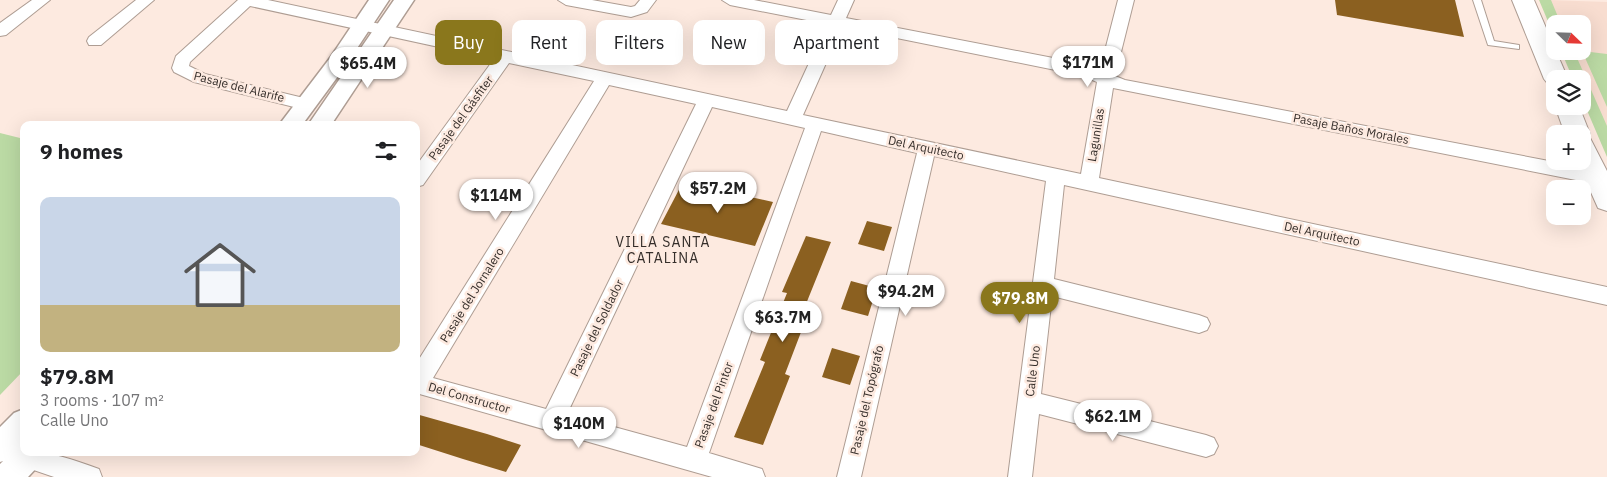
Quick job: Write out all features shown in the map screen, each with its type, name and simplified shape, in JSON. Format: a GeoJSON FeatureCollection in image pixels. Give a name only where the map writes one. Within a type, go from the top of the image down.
{"type":"FeatureCollection","features":[{"type":"Feature","properties":{"kind":"main road"},"geometry":{"type":"LineString","coordinates":[[1523,0],[1552,70]]}},
{"type":"Feature","properties":{"kind":"main road"},"geometry":{"type":"LineString","coordinates":[[1591,165],[1607,201]]}},
{"type":"Feature","properties":{"kind":"street"},"geometry":{"type":"LineString","coordinates":[[0,31],[42,0]]}},
{"type":"Feature","properties":{"kind":"street"},"geometry":{"type":"LineString","coordinates":[[95,41],[146,0]]}},
{"type":"Feature","properties":{"kind":"street","name":"Del Arquitecto"},"geometry":{"type":"LineString","coordinates":[[246,0],[1607,296]]}},
{"type":"Feature","properties":{"kind":"street","name":"Pasaje del Alarife"},"geometry":{"type":"LineString","coordinates":[[246,0],[182,60],[180,68],[200,78],[306,104]]}},
{"type":"Feature","properties":{"kind":"street"},"geometry":{"type":"LineString","coordinates":[[293,121],[380,0]]}},
{"type":"Feature","properties":{"kind":"street"},"geometry":{"type":"LineString","coordinates":[[322,121],[404,0]]}},
{"type":"Feature","properties":{"kind":"street"},"geometry":{"type":"LineString","coordinates":[[566,0],[626,12],[642,6]]}},
{"type":"Feature","properties":{"kind":"street","name":"Pasaje Baños Morales"},"geometry":{"type":"LineString","coordinates":[[730,0],[831,20]]}},
{"type":"Feature","properties":{"kind":"street"},"geometry":{"type":"LineString","coordinates":[[836,20],[846,0]]}},
{"type":"Feature","properties":{"kind":"street","name":"Lagunillas"},"geometry":{"type":"LineString","coordinates":[[1089,184],[1106,79],[1126,0]]}},
{"type":"Feature","properties":{"kind":"street","name":"Pasaje Baños Morales"},"geometry":{"type":"LineString","coordinates":[[898,33],[1084,70],[1122,85],[1596,177]]}},
{"type":"Feature","properties":{"kind":"street","name":"Pasaje del Gásfiter"},"geometry":{"type":"LineString","coordinates":[[420,174],[505,56]]}},
{"type":"Feature","properties":{"kind":"street"},"geometry":{"type":"LineString","coordinates":[[792,119],[816,65]]}},
{"type":"Feature","properties":{"kind":"street","name":"Pasaje del Jornalero"},"geometry":{"type":"LineString","coordinates":[[420,378],[605,78]]}},
{"type":"Feature","properties":{"kind":"street","name":"Pasaje del Soldador"},"geometry":{"type":"LineString","coordinates":[[552,421],[707,100]]}},
{"type":"Feature","properties":{"kind":"street","name":"Pasaje del Pintor"},"geometry":{"type":"LineString","coordinates":[[694,461],[815,124]]}},
{"type":"Feature","properties":{"kind":"street","name":"Pasaje del Topógrafo"},"geometry":{"type":"LineString","coordinates":[[849,477],[927,148]]}},
{"type":"Feature","properties":{"kind":"street","name":"Calle Uno"},"geometry":{"type":"LineString","coordinates":[[1020,477],[1056,176]]}},
{"type":"Feature","properties":{"kind":"street"},"geometry":{"type":"LineString","coordinates":[[1043,285],[1200,324]]}},
{"type":"Feature","properties":{"kind":"street","name":"Del Constructor"},"geometry":{"type":"LineString","coordinates":[[420,384],[753,477]]}},
{"type":"Feature","properties":{"kind":"street"},"geometry":{"type":"LineString","coordinates":[[1029,401],[1206,446]]}},
{"type":"Feature","properties":{"kind":"street"},"geometry":{"type":"LineString","coordinates":[[20,440],[16,458],[90,477]]}},
{"type":"Feature","properties":{"kind":"lane"},"geometry":{"type":"LineString","coordinates":[[1477,0],[1491,43],[1516,47]]}},
{"type":"Feature","properties":{"kind":"shaded area"},"geometry":{"type":"Polygon","coordinates":[[[1549,0],[1607,2],[1607,131],[1591,94],[1591,70],[1580,70],[1576,60],[1591,60],[1591,15],[1556,15],[1549,0]]]}},
{"type":"Feature","properties":{"kind":"green space"},"geometry":{"type":"Polygon","coordinates":[[[1539,0],[1551,0],[1557,15],[1546,15],[1546,17],[1539,0]]]}},
{"type":"Feature","properties":{"kind":"green space"},"geometry":{"type":"Polygon","coordinates":[[[1591,52],[1607,54],[1607,107],[1591,70],[1586,60],[1591,60],[1591,52]]]}},
{"type":"Feature","properties":{"kind":"green space"},"geometry":{"type":"Polygon","coordinates":[[[1565,60],[1578,60],[1582,70],[1569,70],[1565,60]]]}},
{"type":"Feature","properties":{"kind":"green space"},"geometry":{"type":"Polygon","coordinates":[[[1591,90],[1607,126],[1607,157],[1589,115],[1591,115],[1591,90]]]}},
{"type":"Feature","properties":{"kind":"green space"},"geometry":{"type":"Polygon","coordinates":[[[0,133],[20,138],[20,374],[0,395],[0,133]]]}},
{"type":"Feature","properties":{"kind":"building"},"geometry":{"type":"Polygon","coordinates":[[[1335,0],[1455,0],[1464,37],[1337,15],[1335,0]]]}},
{"type":"Feature","properties":{"kind":"building"},"geometry":{"type":"Polygon","coordinates":[[[683,182],[773,202],[755,246],[661,224],[683,182]]]}},
{"type":"Feature","properties":{"kind":"building"},"geometry":{"type":"Polygon","coordinates":[[[867,221],[892,227],[884,251],[858,244],[867,221]]]}},
{"type":"Feature","properties":{"kind":"building"},"geometry":{"type":"Polygon","coordinates":[[[806,236],[831,242],[806,304],[811,306],[785,374],[790,376],[763,445],[734,437],[765,362],[760,360],[787,293],[782,292],[806,236]]]}},
{"type":"Feature","properties":{"kind":"building"},"geometry":{"type":"Polygon","coordinates":[[[851,281],[877,288],[868,316],[841,309],[851,281]]]}},
{"type":"Feature","properties":{"kind":"building"},"geometry":{"type":"Polygon","coordinates":[[[832,348],[860,356],[850,385],[822,377],[832,348]]]}},
{"type":"Feature","properties":{"kind":"building"},"geometry":{"type":"Polygon","coordinates":[[[420,415],[521,445],[506,472],[420,445],[420,415]]]}},
{"type":"Feature","properties":{"kind":"district","name":"VILLA SANTA CATALINA"},"geometry":{"type":"Point","coordinates":[663,250]}}]}
